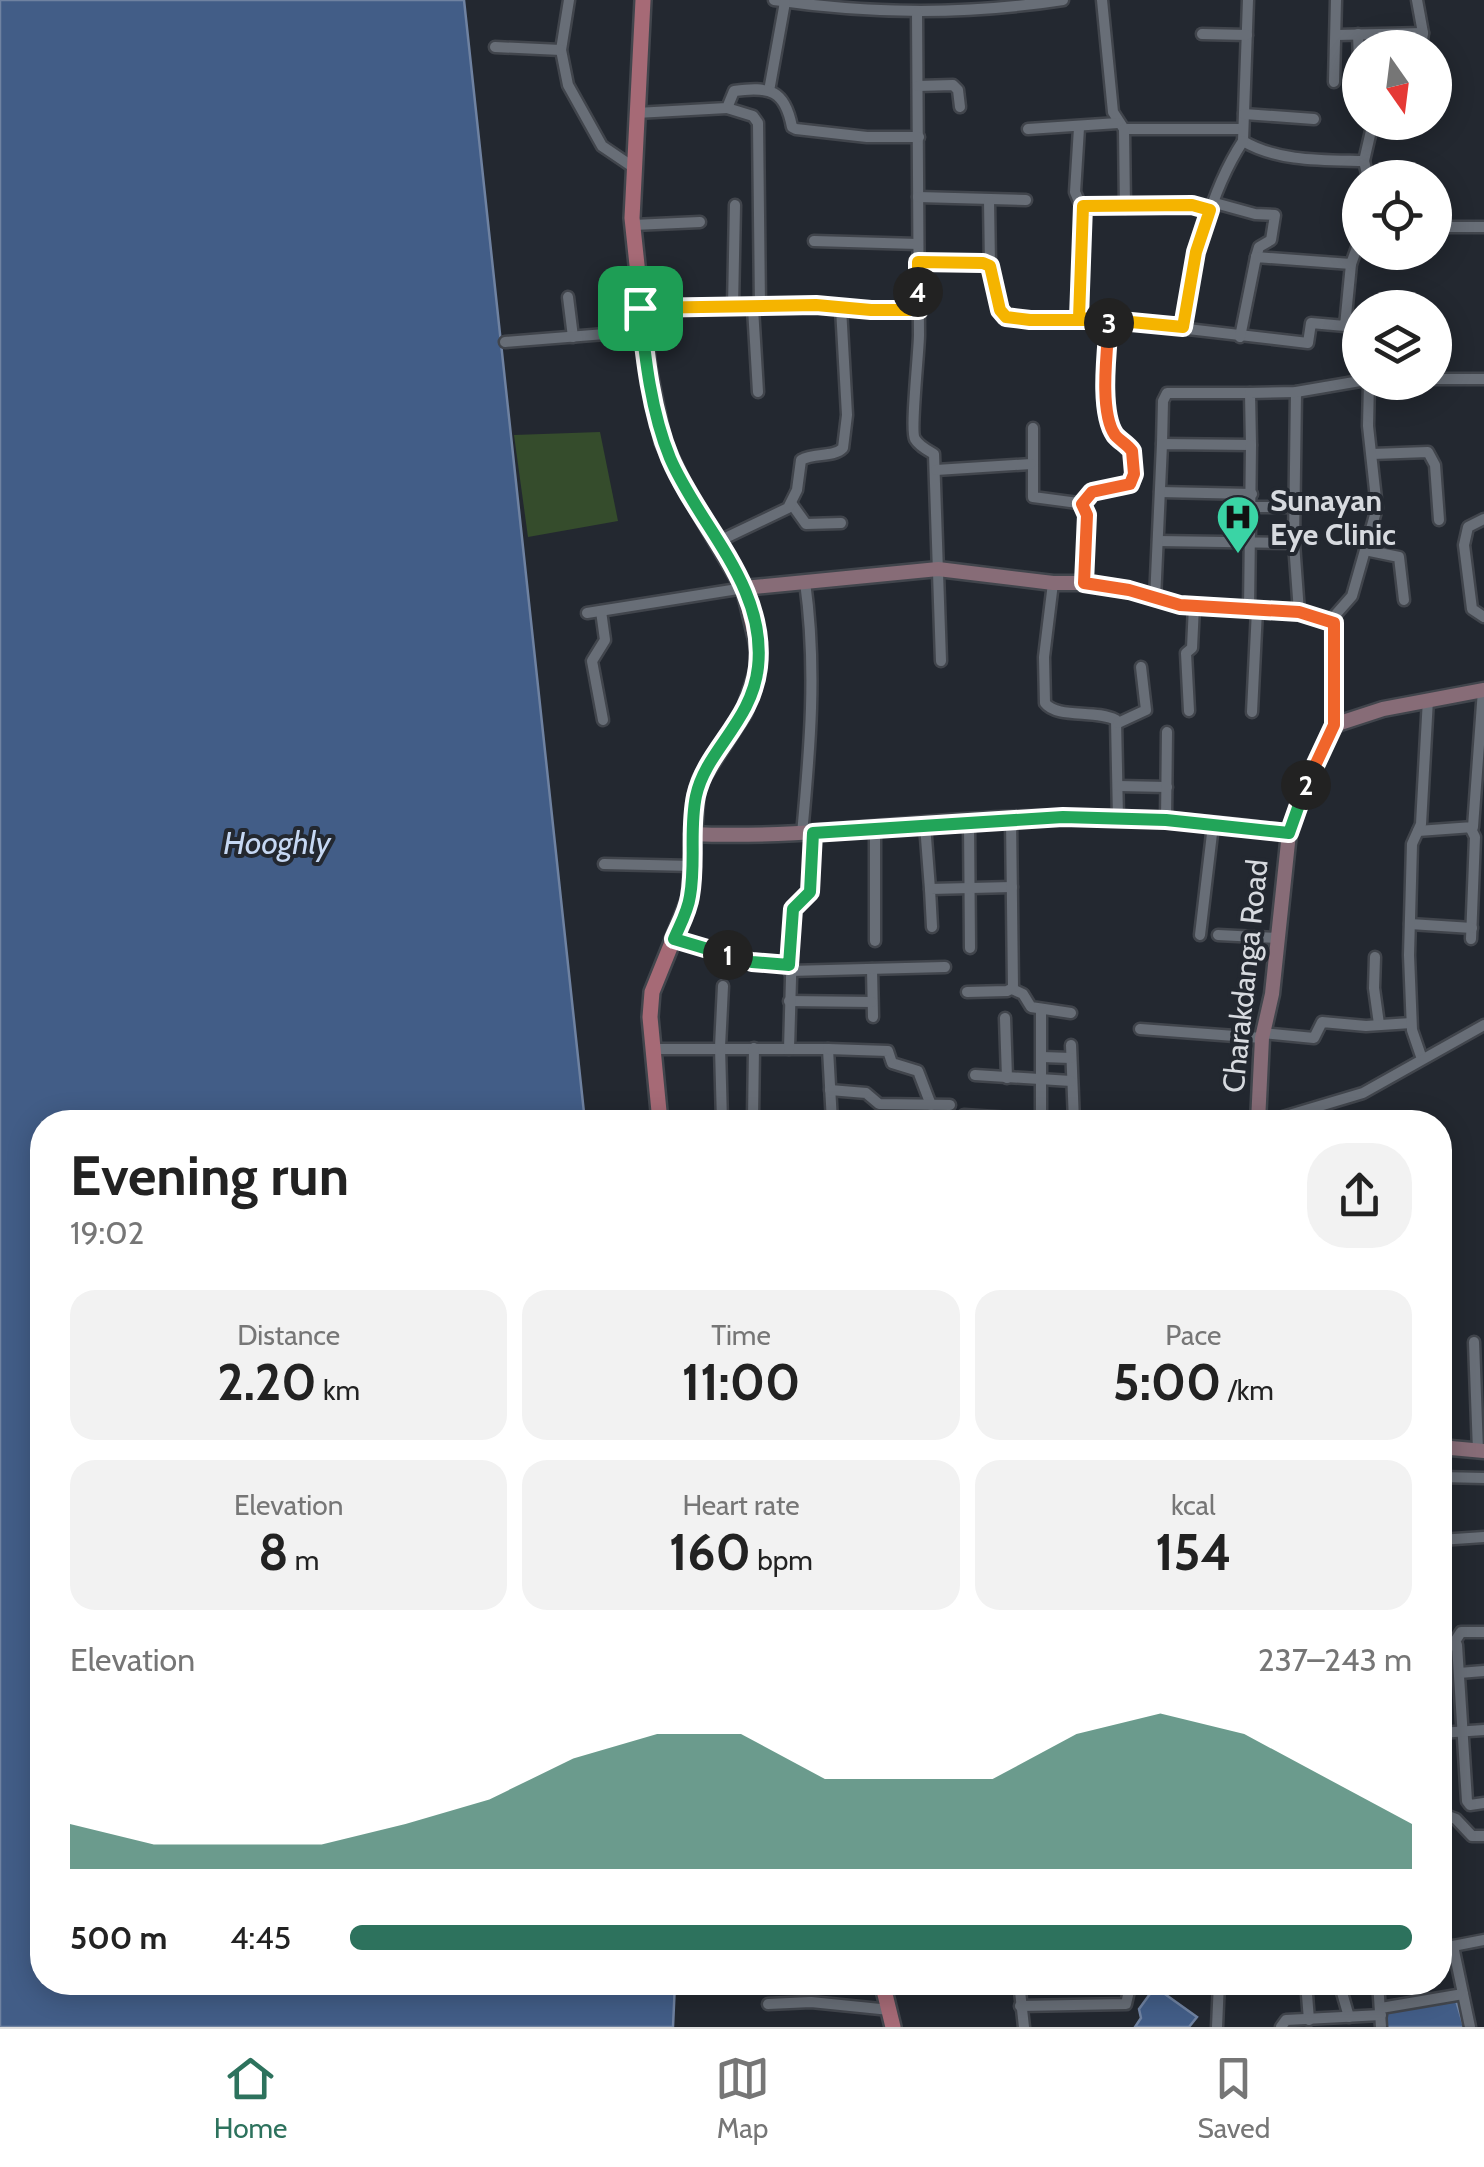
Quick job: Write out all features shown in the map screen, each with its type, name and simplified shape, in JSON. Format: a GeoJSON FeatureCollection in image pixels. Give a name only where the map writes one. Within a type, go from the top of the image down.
{"type":"FeatureCollection","features":[{"type":"Feature","properties":{"kind":"main road"},"geometry":{"type":"LineString","coordinates":[[644,0],[633,168],[633,226],[643,332],[664,442],[681,480],[744,588],[758,634],[758,670],[744,712],[696,795],[690,898],[652,992],[659,1110]]}},
{"type":"Feature","properties":{"kind":"street"},"geometry":{"type":"LineString","coordinates":[[570,0],[561,50],[568,85],[602,146],[633,168]]}},
{"type":"Feature","properties":{"kind":"street"},"geometry":{"type":"LineString","coordinates":[[770,91],[778,1],[880,5],[917,12],[1063,0]]}},
{"type":"Feature","properties":{"kind":"street"},"geometry":{"type":"LineString","coordinates":[[1102,0],[1113,112],[1121,126],[1125,208]]}},
{"type":"Feature","properties":{"kind":"street"},"geometry":{"type":"LineString","coordinates":[[1183,327],[1196,252],[1228,164],[1243,135],[1248,0]]}},
{"type":"Feature","properties":{"kind":"street"},"geometry":{"type":"LineString","coordinates":[[1334,82],[1336,0]]}},
{"type":"Feature","properties":{"kind":"street"},"geometry":{"type":"LineString","coordinates":[[1417,0],[1422,30]]}},
{"type":"Feature","properties":{"kind":"street"},"geometry":{"type":"LineString","coordinates":[[917,12],[919,358],[912,433],[916,442],[934,454],[941,661]]}},
{"type":"Feature","properties":{"kind":"street"},"geometry":{"type":"LineString","coordinates":[[1202,34],[1247,35]]}},
{"type":"Feature","properties":{"kind":"street"},"geometry":{"type":"LineString","coordinates":[[1337,35],[1342,35]]}},
{"type":"Feature","properties":{"kind":"street"},"geometry":{"type":"LineString","coordinates":[[495,48],[561,50]]}},
{"type":"Feature","properties":{"kind":"street"},"geometry":{"type":"LineString","coordinates":[[918,86],[952,85],[958,90],[960,107]]}},
{"type":"Feature","properties":{"kind":"street"},"geometry":{"type":"LineString","coordinates":[[728,108],[734,91],[770,91],[778,94],[788,107],[796,129],[866,137],[919,136]]}},
{"type":"Feature","properties":{"kind":"street"},"geometry":{"type":"LineString","coordinates":[[636,113],[728,108],[753,116],[758,123],[758,392]]}},
{"type":"Feature","properties":{"kind":"street"},"geometry":{"type":"LineString","coordinates":[[1244,114],[1314,118]]}},
{"type":"Feature","properties":{"kind":"street"},"geometry":{"type":"LineString","coordinates":[[1028,129],[1121,126],[1243,135],[1257,149],[1296,157],[1347,160]]}},
{"type":"Feature","properties":{"kind":"street"},"geometry":{"type":"LineString","coordinates":[[1079,128],[1074,192],[1083,206],[1079,318]]}},
{"type":"Feature","properties":{"kind":"street"},"geometry":{"type":"LineString","coordinates":[[918,197],[1026,200]]}},
{"type":"Feature","properties":{"kind":"street"},"geometry":{"type":"LineString","coordinates":[[990,200],[990,266],[1000,310],[1006,317],[1110,320],[1308,342],[1311,323],[1342,326]]}},
{"type":"Feature","properties":{"kind":"street"},"geometry":{"type":"LineString","coordinates":[[733,307],[735,204]]}},
{"type":"Feature","properties":{"kind":"street"},"geometry":{"type":"LineString","coordinates":[[1083,206],[1192,205],[1275,215],[1271,240],[1259,246],[1240,337]]}},
{"type":"Feature","properties":{"kind":"street"},"geometry":{"type":"LineString","coordinates":[[633,226],[700,222]]}},
{"type":"Feature","properties":{"kind":"street"},"geometry":{"type":"LineString","coordinates":[[1452,227],[1484,226]]}},
{"type":"Feature","properties":{"kind":"street"},"geometry":{"type":"LineString","coordinates":[[814,241],[918,244]]}},
{"type":"Feature","properties":{"kind":"street"},"geometry":{"type":"LineString","coordinates":[[1256,257],[1342,263]]}},
{"type":"Feature","properties":{"kind":"street"},"geometry":{"type":"LineString","coordinates":[[918,262],[990,266]]}},
{"type":"Feature","properties":{"kind":"street"},"geometry":{"type":"LineString","coordinates":[[568,297],[573,336]]}},
{"type":"Feature","properties":{"kind":"street"},"geometry":{"type":"LineString","coordinates":[[640,308],[816,305],[919,310]]}},
{"type":"Feature","properties":{"kind":"street"},"geometry":{"type":"LineString","coordinates":[[719,541],[775,516],[791,504],[801,460],[840,452],[843,448],[847,415],[841,308]]}},
{"type":"Feature","properties":{"kind":"street"},"geometry":{"type":"LineString","coordinates":[[1082,504],[1092,492],[1130,484],[1134,474],[1132,451],[1116,436],[1108,410],[1110,320]]}},
{"type":"Feature","properties":{"kind":"street"},"geometry":{"type":"LineString","coordinates":[[504,342],[643,332]]}},
{"type":"Feature","properties":{"kind":"street"},"geometry":{"type":"LineString","coordinates":[[1452,379],[1484,379]]}},
{"type":"Feature","properties":{"kind":"street"},"geometry":{"type":"LineString","coordinates":[[1155,600],[1163,401],[1167,393],[1296,392],[1342,383]]}},
{"type":"Feature","properties":{"kind":"street"},"geometry":{"type":"LineString","coordinates":[[1296,392],[1294,543],[1299,612]]}},
{"type":"Feature","properties":{"kind":"street"},"geometry":{"type":"LineString","coordinates":[[1250,393],[1252,712]]}},
{"type":"Feature","properties":{"kind":"street"},"geometry":{"type":"LineString","coordinates":[[1330,620],[1352,596],[1377,508],[1369,400]]}},
{"type":"Feature","properties":{"kind":"street"},"geometry":{"type":"LineString","coordinates":[[1033,428],[1033,497],[1082,504]]}},
{"type":"Feature","properties":{"kind":"street"},"geometry":{"type":"LineString","coordinates":[[1162,444],[1252,445]]}},
{"type":"Feature","properties":{"kind":"street"},"geometry":{"type":"LineString","coordinates":[[1372,454],[1428,452],[1435,464],[1439,520]]}},
{"type":"Feature","properties":{"kind":"street"},"geometry":{"type":"LineString","coordinates":[[936,470],[1031,464]]}},
{"type":"Feature","properties":{"kind":"street"},"geometry":{"type":"LineString","coordinates":[[1160,492],[1252,494]]}},
{"type":"Feature","properties":{"kind":"street"},"geometry":{"type":"LineString","coordinates":[[791,504],[806,524],[841,523]]}},
{"type":"Feature","properties":{"kind":"street"},"geometry":{"type":"LineString","coordinates":[[1082,504],[1087,515],[1084,583]]}},
{"type":"Feature","properties":{"kind":"street"},"geometry":{"type":"LineString","coordinates":[[1252,506],[1294,507]]}},
{"type":"Feature","properties":{"kind":"street"},"geometry":{"type":"LineString","coordinates":[[1484,519],[1468,527],[1464,545],[1472,609],[1484,618]]}},
{"type":"Feature","properties":{"kind":"street"},"geometry":{"type":"LineString","coordinates":[[1158,541],[1294,543]]}},
{"type":"Feature","properties":{"kind":"street"},"geometry":{"type":"LineString","coordinates":[[1364,550],[1399,558],[1404,600]]}},
{"type":"Feature","properties":{"kind":"street"},"geometry":{"type":"LineString","coordinates":[[587,613],[744,588],[938,569],[1084,583],[1194,606],[1299,612],[1330,620]]}},
{"type":"Feature","properties":{"kind":"street"},"geometry":{"type":"LineString","coordinates":[[789,1049],[793,909],[810,892],[808,834],[814,684],[805,582]]}},
{"type":"Feature","properties":{"kind":"street"},"geometry":{"type":"LineString","coordinates":[[1053,583],[1044,657],[1046,703],[1051,710],[1106,715],[1118,724],[1118,818]]}},
{"type":"Feature","properties":{"kind":"street"},"geometry":{"type":"LineString","coordinates":[[1189,711],[1186,653],[1192,648],[1194,606]]}},
{"type":"Feature","properties":{"kind":"street"},"geometry":{"type":"LineString","coordinates":[[601,610],[605,640],[592,661],[603,720]]}},
{"type":"Feature","properties":{"kind":"street"},"geometry":{"type":"LineString","coordinates":[[1330,620],[1336,634],[1334,725],[1428,699],[1484,690],[1470,829],[1475,837],[1472,933],[1410,924]]}},
{"type":"Feature","properties":{"kind":"street"},"geometry":{"type":"LineString","coordinates":[[1118,724],[1146,710],[1142,667]]}},
{"type":"Feature","properties":{"kind":"street"},"geometry":{"type":"LineString","coordinates":[[1422,1059],[1411,1024],[1410,924],[1412,844],[1418,831],[1428,699]]}},
{"type":"Feature","properties":{"kind":"street","name":"Charakdanga Road"},"geometry":{"type":"LineString","coordinates":[[1259,1110],[1263,1035],[1272,994],[1289,833],[1309,777],[1334,725]]}},
{"type":"Feature","properties":{"kind":"street"},"geometry":{"type":"LineString","coordinates":[[1166,820],[1167,732]]}},
{"type":"Feature","properties":{"kind":"street"},"geometry":{"type":"LineString","coordinates":[[1118,786],[1167,787]]}},
{"type":"Feature","properties":{"kind":"street"},"geometry":{"type":"LineString","coordinates":[[692,834],[808,834],[1012,819],[1118,818],[1289,833]]}},
{"type":"Feature","properties":{"kind":"street"},"geometry":{"type":"LineString","coordinates":[[1012,819],[1012,989]]}},
{"type":"Feature","properties":{"kind":"street"},"geometry":{"type":"LineString","coordinates":[[969,822],[970,948]]}},
{"type":"Feature","properties":{"kind":"street"},"geometry":{"type":"LineString","coordinates":[[926,825],[932,927]]}},
{"type":"Feature","properties":{"kind":"street"},"geometry":{"type":"LineString","coordinates":[[1200,935],[1214,825]]}},
{"type":"Feature","properties":{"kind":"street"},"geometry":{"type":"LineString","coordinates":[[875,829],[875,942]]}},
{"type":"Feature","properties":{"kind":"street"},"geometry":{"type":"LineString","coordinates":[[1418,831],[1470,829]]}},
{"type":"Feature","properties":{"kind":"street"},"geometry":{"type":"LineString","coordinates":[[604,864],[693,866]]}},
{"type":"Feature","properties":{"kind":"street"},"geometry":{"type":"LineString","coordinates":[[930,889],[1012,887]]}},
{"type":"Feature","properties":{"kind":"street"},"geometry":{"type":"LineString","coordinates":[[1218,935],[1279,938]]}},
{"type":"Feature","properties":{"kind":"street"},"geometry":{"type":"LineString","coordinates":[[674,939],[752,962],[789,968],[945,967]]}},
{"type":"Feature","properties":{"kind":"street"},"geometry":{"type":"LineString","coordinates":[[1375,957],[1374,993],[1379,1024]]}},
{"type":"Feature","properties":{"kind":"street"},"geometry":{"type":"LineString","coordinates":[[872,969],[873,1017]]}},
{"type":"Feature","properties":{"kind":"street"},"geometry":{"type":"LineString","coordinates":[[722,1110],[723,986]]}},
{"type":"Feature","properties":{"kind":"street"},"geometry":{"type":"LineString","coordinates":[[967,992],[1012,989],[1023,994],[1031,1008],[1071,1012]]}},
{"type":"Feature","properties":{"kind":"street"},"geometry":{"type":"LineString","coordinates":[[789,1001],[872,1002]]}},
{"type":"Feature","properties":{"kind":"street"},"geometry":{"type":"LineString","coordinates":[[1041,1009],[1041,1110]]}},
{"type":"Feature","properties":{"kind":"street"},"geometry":{"type":"LineString","coordinates":[[1006,1018],[1007,1078]]}},
{"type":"Feature","properties":{"kind":"street"},"geometry":{"type":"LineString","coordinates":[[1140,1028],[1314,1038],[1322,1022],[1411,1024]]}},
{"type":"Feature","properties":{"kind":"street"},"geometry":{"type":"LineString","coordinates":[[1306,1110],[1363,1093],[1484,1024]]}},
{"type":"Feature","properties":{"kind":"street"},"geometry":{"type":"LineString","coordinates":[[1071,1045],[1072,1110]]}},
{"type":"Feature","properties":{"kind":"street"},"geometry":{"type":"LineString","coordinates":[[753,1110],[754,1048]]}},
{"type":"Feature","properties":{"kind":"street"},"geometry":{"type":"LineString","coordinates":[[653,1049],[888,1050],[891,1062],[918,1071],[931,1105]]}},
{"type":"Feature","properties":{"kind":"street"},"geometry":{"type":"LineString","coordinates":[[828,1049],[831,1110]]}},
{"type":"Feature","properties":{"kind":"street"},"geometry":{"type":"LineString","coordinates":[[1042,1056],[1071,1058]]}},
{"type":"Feature","properties":{"kind":"street"},"geometry":{"type":"LineString","coordinates":[[975,1075],[1071,1081]]}},
{"type":"Feature","properties":{"kind":"street"},"geometry":{"type":"LineString","coordinates":[[830,1090],[866,1093],[878,1104],[950,1105]]}},
{"type":"Feature","properties":{"kind":"street"},"geometry":{"type":"LineString","coordinates":[[1452,1447],[1481,1451],[1479,1362],[1474,1342]]}},
{"type":"Feature","properties":{"kind":"street"},"geometry":{"type":"LineString","coordinates":[[1452,1477],[1484,1478]]}},
{"type":"Feature","properties":{"kind":"street"},"geometry":{"type":"LineString","coordinates":[[1452,1539],[1484,1537]]}},
{"type":"Feature","properties":{"kind":"street"},"geometry":{"type":"LineString","coordinates":[[1484,1632],[1461,1632],[1454,1644],[1467,1803],[1484,1804]]}},
{"type":"Feature","properties":{"kind":"street"},"geometry":{"type":"LineString","coordinates":[[1459,1673],[1484,1671]]}},
{"type":"Feature","properties":{"kind":"street"},"geometry":{"type":"LineString","coordinates":[[1452,1732],[1484,1730]]}},
{"type":"Feature","properties":{"kind":"street"},"geometry":{"type":"LineString","coordinates":[[1452,1818],[1472,1836],[1484,1836]]}},
{"type":"Feature","properties":{"kind":"street"},"geometry":{"type":"LineString","coordinates":[[1484,1940],[1453,1946],[1469,2025],[1484,2019]]}},
{"type":"Feature","properties":{"kind":"street"},"geometry":{"type":"LineString","coordinates":[[1281,2027],[1284,2020],[1381,2017],[1463,1994]]}},
{"type":"Feature","properties":{"kind":"street"},"geometry":{"type":"LineString","coordinates":[[1020,1995],[1024,2027]]}},
{"type":"Feature","properties":{"kind":"street"},"geometry":{"type":"LineString","coordinates":[[1020,2006],[1126,2004],[1128,1995]]}},
{"type":"Feature","properties":{"kind":"street"},"geometry":{"type":"LineString","coordinates":[[1216,2027],[1218,1995]]}},
{"type":"Feature","properties":{"kind":"street"},"geometry":{"type":"LineString","coordinates":[[1307,1995],[1309,2020]]}},
{"type":"Feature","properties":{"kind":"street"},"geometry":{"type":"LineString","coordinates":[[1343,1995],[1349,2017]]}},
{"type":"Feature","properties":{"kind":"street"},"geometry":{"type":"LineString","coordinates":[[768,2004],[810,2002],[891,2019]]}},
{"type":"Feature","properties":{"kind":"green space"},"geometry":{"type":"Polygon","coordinates":[[[600,432],[618,521],[528,537],[514,435],[600,432]]]}},
{"type":"Feature","properties":{"kind":"water","name":"Hooghly"},"geometry":{"type":"Polygon","coordinates":[[[0,0],[464,0],[584,1110],[30,1110],[30,1995],[674,1995],[673,2027],[0,2027],[0,0]]]}},
{"type":"Feature","properties":{"kind":"water"},"geometry":{"type":"Polygon","coordinates":[[[1149,1995],[1166,1995],[1197,2017],[1189,2027],[1135,2027],[1141,2018],[1139,2009],[1149,1995]]]}},
{"type":"Feature","properties":{"kind":"water"},"geometry":{"type":"Polygon","coordinates":[[[1455,1997],[1464,2027],[1383,2027],[1382,2009],[1455,1997]]]}},
{"type":"Feature","properties":{"kind":"place","name":"Sunayan Eye Clinic"},"geometry":{"type":"Point","coordinates":[1238,555]}},
{"type":"Feature","properties":{"kind":"route"},"geometry":{"type":"LineString","coordinates":[[640,308],[664,442],[681,480],[744,588],[759,650],[754,688],[744,712],[705,773],[696,795],[690,898],[674,939],[752,962],[789,965],[793,909],[810,892],[813,833],[1063,817],[1166,820],[1289,833],[1309,777],[1334,725],[1334,623],[1299,612],[1166,603],[1129,590],[1084,583],[1087,515],[1082,504],[1092,492],[1130,484],[1134,474],[1132,451],[1116,436],[1108,410],[1110,320],[1079,318],[1083,206],[1192,205],[1210,210],[1196,252],[1183,327],[1110,320],[1079,318],[1006,317],[1000,310],[990,266],[983,263],[918,262],[919,310],[816,305],[640,308]]}}]}
